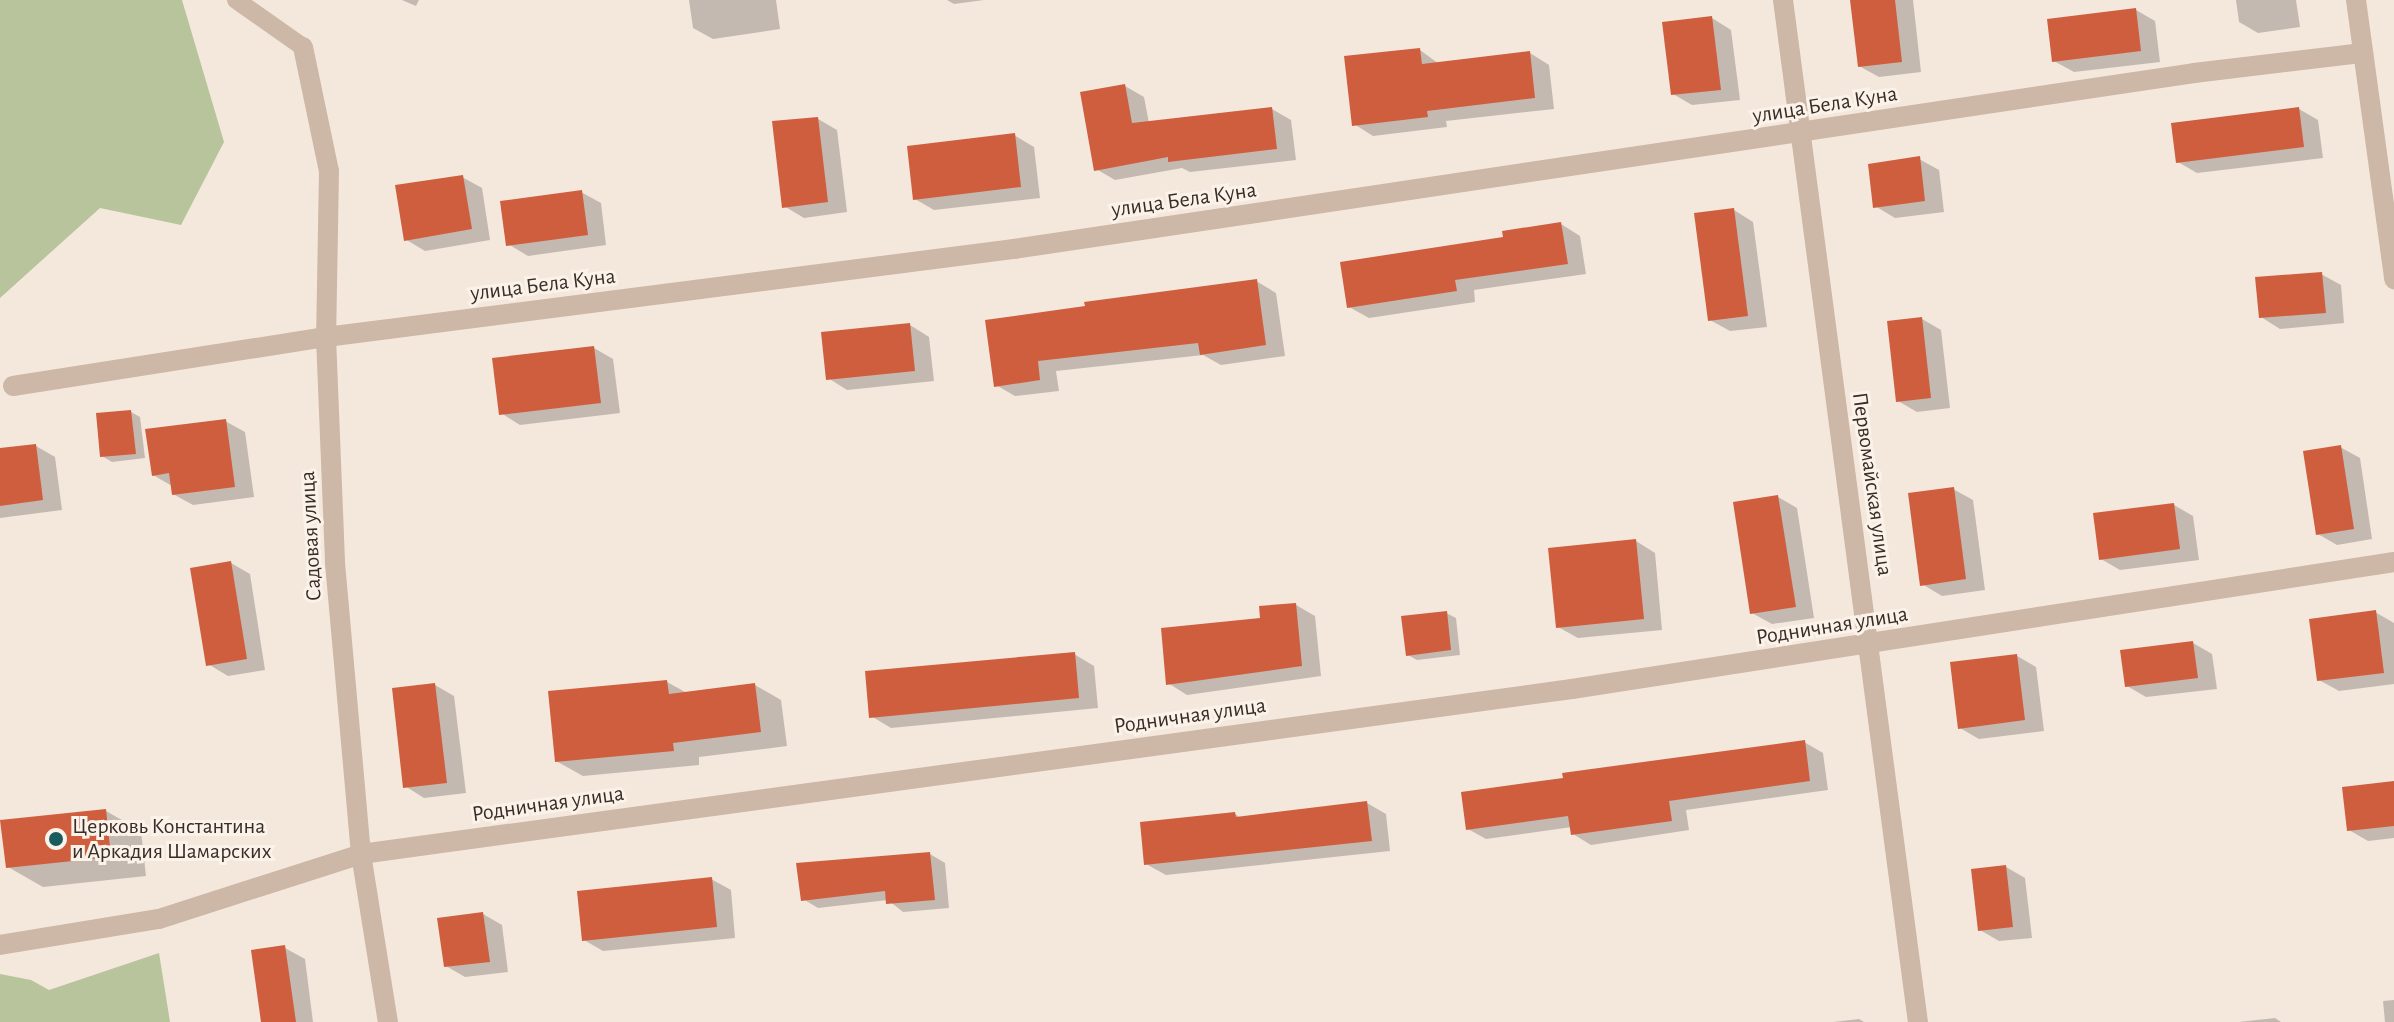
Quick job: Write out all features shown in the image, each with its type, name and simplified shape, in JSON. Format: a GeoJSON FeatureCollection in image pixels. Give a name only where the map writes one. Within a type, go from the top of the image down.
{"type":"FeatureCollection","features":[{"type":"Feature","properties":{"kind":"street","name":"Первомайская улица"},"geometry":{"type":"LineString","coordinates":[[1783,0],[1918,1022]]}},
{"type":"Feature","properties":{"kind":"street"},"geometry":{"type":"LineString","coordinates":[[2356,0],[2394,279]]}},
{"type":"Feature","properties":{"kind":"street","name":"Садовая улица"},"geometry":{"type":"LineString","coordinates":[[303,47],[329,171],[326,337],[335,563],[361,854],[388,1022]]}},
{"type":"Feature","properties":{"kind":"street","name":"улица Бела Куна"},"geometry":{"type":"LineString","coordinates":[[13,386],[326,337],[1014,249],[2194,73],[2361,53]]}},
{"type":"Feature","properties":{"kind":"street","name":"Родничная улица"},"geometry":{"type":"LineString","coordinates":[[0,945],[159,919],[361,854],[1556,691],[2394,562]]}},
{"type":"Feature","properties":{"kind":"lane"},"geometry":{"type":"LineString","coordinates":[[236,0],[303,47]]}},
{"type":"Feature","properties":{"kind":"green space"},"geometry":{"type":"Polygon","coordinates":[[[0,0],[182,0],[224,142],[181,225],[100,208],[0,298],[0,0]]]}},
{"type":"Feature","properties":{"kind":"green space"},"geometry":{"type":"Polygon","coordinates":[[[159,953],[170,1022],[0,1022],[0,974],[31,980],[49,990],[159,953]]]}},
{"type":"Feature","properties":{"kind":"building"},"geometry":{"type":"Polygon","coordinates":[[[1850,0],[1895,0],[1902,62],[1858,67],[1850,0]]]}},
{"type":"Feature","properties":{"kind":"building"},"geometry":{"type":"Polygon","coordinates":[[[2136,8],[2141,51],[2052,62],[2047,19],[2136,8]]]}},
{"type":"Feature","properties":{"kind":"building"},"geometry":{"type":"Polygon","coordinates":[[[1712,16],[1721,90],[1671,95],[1662,22],[1712,16]]]}},
{"type":"Feature","properties":{"kind":"building"},"geometry":{"type":"Polygon","coordinates":[[[1420,48],[1422,64],[1530,51],[1535,98],[1427,111],[1428,117],[1352,126],[1344,56],[1420,48]]]}},
{"type":"Feature","properties":{"kind":"building"},"geometry":{"type":"Polygon","coordinates":[[[1125,84],[1132,123],[1272,107],[1277,149],[1168,162],[1168,157],[1094,171],[1080,92],[1125,84]]]}},
{"type":"Feature","properties":{"kind":"building"},"geometry":{"type":"Polygon","coordinates":[[[2299,107],[2304,147],[2176,163],[2171,123],[2299,107]]]}},
{"type":"Feature","properties":{"kind":"building"},"geometry":{"type":"Polygon","coordinates":[[[818,117],[828,202],[782,208],[772,121],[818,117]]]}},
{"type":"Feature","properties":{"kind":"building"},"geometry":{"type":"Polygon","coordinates":[[[1015,133],[1021,187],[913,200],[907,146],[1015,133]]]}},
{"type":"Feature","properties":{"kind":"building"},"geometry":{"type":"Polygon","coordinates":[[[1920,156],[1925,201],[1873,208],[1868,164],[1920,156]]]}},
{"type":"Feature","properties":{"kind":"building"},"geometry":{"type":"Polygon","coordinates":[[[463,175],[472,229],[404,241],[395,185],[463,175]]]}},
{"type":"Feature","properties":{"kind":"building"},"geometry":{"type":"Polygon","coordinates":[[[582,190],[588,235],[506,246],[500,201],[582,190]]]}},
{"type":"Feature","properties":{"kind":"building"},"geometry":{"type":"Polygon","coordinates":[[[1734,208],[1748,316],[1708,321],[1694,213],[1734,208]]]}},
{"type":"Feature","properties":{"kind":"building"},"geometry":{"type":"Polygon","coordinates":[[[1561,222],[1568,264],[1455,280],[1457,291],[1347,308],[1340,262],[1503,237],[1502,231],[1561,222]]]}},
{"type":"Feature","properties":{"kind":"building"},"geometry":{"type":"Polygon","coordinates":[[[2322,272],[2326,313],[2259,318],[2255,277],[2322,272]]]}},
{"type":"Feature","properties":{"kind":"building"},"geometry":{"type":"Polygon","coordinates":[[[1257,279],[1266,345],[1200,355],[1198,343],[1038,361],[1040,380],[994,387],[985,320],[1085,306],[1084,302],[1257,279]]]}},
{"type":"Feature","properties":{"kind":"building"},"geometry":{"type":"Polygon","coordinates":[[[1922,317],[1931,398],[1896,402],[1887,321],[1922,317]]]}},
{"type":"Feature","properties":{"kind":"building"},"geometry":{"type":"Polygon","coordinates":[[[910,323],[915,371],[826,380],[821,332],[910,323]]]}},
{"type":"Feature","properties":{"kind":"building"},"geometry":{"type":"Polygon","coordinates":[[[594,346],[601,403],[499,415],[492,358],[594,346]]]}},
{"type":"Feature","properties":{"kind":"building"},"geometry":{"type":"Polygon","coordinates":[[[131,410],[136,454],[100,457],[96,413],[131,410]]]}},
{"type":"Feature","properties":{"kind":"building"},"geometry":{"type":"Polygon","coordinates":[[[226,419],[235,487],[172,495],[169,473],[152,476],[145,429],[226,419]]]}},
{"type":"Feature","properties":{"kind":"building"},"geometry":{"type":"Polygon","coordinates":[[[36,444],[43,500],[0,506],[0,448],[36,444]]]}},
{"type":"Feature","properties":{"kind":"building"},"geometry":{"type":"Polygon","coordinates":[[[2341,445],[2354,529],[2316,535],[2303,451],[2341,445]]]}},
{"type":"Feature","properties":{"kind":"building"},"geometry":{"type":"Polygon","coordinates":[[[1954,487],[1966,579],[1920,586],[1908,493],[1954,487]]]}},
{"type":"Feature","properties":{"kind":"building"},"geometry":{"type":"Polygon","coordinates":[[[1778,495],[1796,607],[1750,614],[1733,502],[1778,495]]]}},
{"type":"Feature","properties":{"kind":"building"},"geometry":{"type":"Polygon","coordinates":[[[2174,503],[2180,549],[2099,560],[2093,513],[2174,503]]]}},
{"type":"Feature","properties":{"kind":"building"},"geometry":{"type":"Polygon","coordinates":[[[1636,539],[1644,619],[1556,628],[1548,548],[1636,539]]]}},
{"type":"Feature","properties":{"kind":"building"},"geometry":{"type":"Polygon","coordinates":[[[231,561],[247,659],[206,666],[190,568],[231,561]]]}},
{"type":"Feature","properties":{"kind":"building"},"geometry":{"type":"Polygon","coordinates":[[[1296,603],[1302,666],[1166,685],[1161,628],[1260,618],[1259,606],[1296,603]]]}},
{"type":"Feature","properties":{"kind":"building"},"geometry":{"type":"Polygon","coordinates":[[[2376,610],[2384,673],[2317,681],[2309,619],[2376,610]]]}},
{"type":"Feature","properties":{"kind":"building"},"geometry":{"type":"Polygon","coordinates":[[[1447,611],[1451,650],[1406,656],[1401,616],[1447,611]]]}},
{"type":"Feature","properties":{"kind":"building"},"geometry":{"type":"Polygon","coordinates":[[[2193,641],[2198,678],[2125,687],[2120,650],[2193,641]]]}},
{"type":"Feature","properties":{"kind":"building"},"geometry":{"type":"Polygon","coordinates":[[[1075,652],[1079,698],[869,718],[865,671],[1075,652]]]}},
{"type":"Feature","properties":{"kind":"building"},"geometry":{"type":"Polygon","coordinates":[[[2017,654],[2025,720],[1958,729],[1950,662],[2017,654]]]}},
{"type":"Feature","properties":{"kind":"building"},"geometry":{"type":"Polygon","coordinates":[[[667,680],[669,694],[755,683],[761,732],[673,743],[674,751],[555,762],[548,691],[667,680]]]}},
{"type":"Feature","properties":{"kind":"building"},"geometry":{"type":"Polygon","coordinates":[[[435,683],[447,783],[403,788],[392,688],[435,683]]]}},
{"type":"Feature","properties":{"kind":"building"},"geometry":{"type":"Polygon","coordinates":[[[1805,740],[1810,781],[1669,801],[1672,821],[1571,835],[1568,816],[1466,830],[1461,792],[1563,778],[1562,773],[1805,740]]]}},
{"type":"Feature","properties":{"kind":"building"},"geometry":{"type":"Polygon","coordinates":[[[2394,781],[2394,826],[2347,831],[2342,787],[2394,781]]]}},
{"type":"Feature","properties":{"kind":"building"},"geometry":{"type":"Polygon","coordinates":[[[1367,801],[1372,841],[1144,865],[1140,822],[1235,812],[1236,817],[1367,801]]]}},
{"type":"Feature","properties":{"kind":"building","name":"Церковь Константина и Аркадия Шамарских"},"geometry":{"type":"Polygon","coordinates":[[[106,809],[111,857],[6,868],[0,820],[106,809]]]}},
{"type":"Feature","properties":{"kind":"building"},"geometry":{"type":"Polygon","coordinates":[[[930,852],[935,900],[886,904],[885,891],[801,901],[796,863],[930,852]]]}},
{"type":"Feature","properties":{"kind":"building"},"geometry":{"type":"Polygon","coordinates":[[[2006,865],[2013,927],[1978,931],[1971,869],[2006,865]]]}},
{"type":"Feature","properties":{"kind":"building"},"geometry":{"type":"Polygon","coordinates":[[[712,877],[717,927],[582,941],[577,891],[712,877]]]}},
{"type":"Feature","properties":{"kind":"building"},"geometry":{"type":"Polygon","coordinates":[[[483,912],[490,962],[444,967],[437,918],[483,912]]]}},
{"type":"Feature","properties":{"kind":"building"},"geometry":{"type":"Polygon","coordinates":[[[285,945],[296,1022],[261,1022],[251,950],[285,945]]]}},
{"type":"Feature","properties":{"kind":"place","name":"Церковь Константина и Аркадия Шамарских"},"geometry":{"type":"Point","coordinates":[56,839]}}]}
